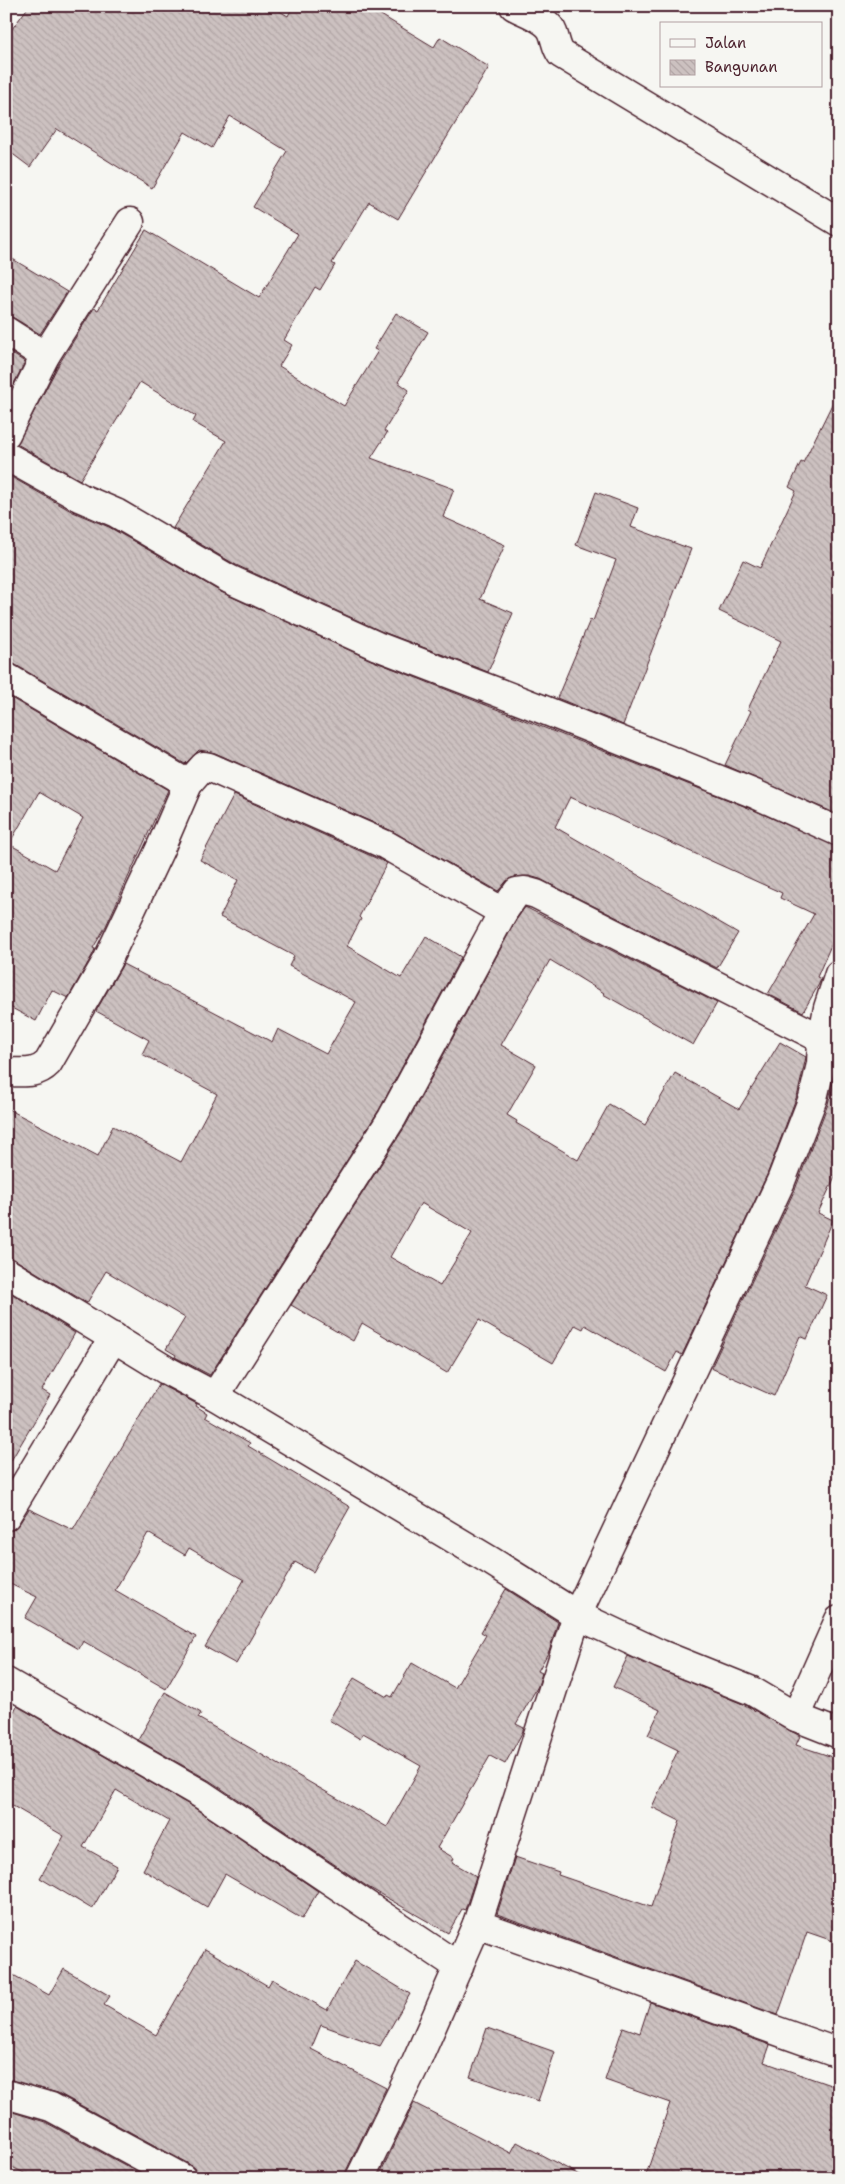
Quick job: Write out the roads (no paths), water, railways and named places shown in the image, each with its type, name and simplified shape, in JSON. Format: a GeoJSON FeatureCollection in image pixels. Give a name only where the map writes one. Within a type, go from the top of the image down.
{"type":"FeatureCollection","features":[{"type":"Feature","properties":{"kind":"street"},"geometry":{"type":"LineString","coordinates":[[514,6],[547,23],[553,32],[556,48],[562,54],[839,222]]}},
{"type":"Feature","properties":{"kind":"street"},"geometry":{"type":"LineString","coordinates":[[6,434],[45,356],[130,222]]}},
{"type":"Feature","properties":{"kind":"street"},"geometry":{"type":"LineString","coordinates":[[6,331],[45,356]]}},
{"type":"Feature","properties":{"kind":"street"},"geometry":{"type":"LineString","coordinates":[[6,456],[81,498],[116,513],[229,579],[377,646],[746,790],[839,832]]}},
{"type":"Feature","properties":{"kind":"street"},"geometry":{"type":"LineString","coordinates":[[6,677],[188,784]]}},
{"type":"Feature","properties":{"kind":"street"},"geometry":{"type":"LineString","coordinates":[[6,1072],[33,1072],[41,1070],[48,1063],[107,961],[156,858],[188,784],[200,768],[204,766],[386,845],[503,912]]}},
{"type":"Feature","properties":{"kind":"street"},"geometry":{"type":"LineString","coordinates":[[215,1396],[392,1118],[503,912],[517,892],[525,891],[536,894],[822,1039]]}},
{"type":"Feature","properties":{"kind":"street"},"geometry":{"type":"LineString","coordinates":[[360,2178],[415,2065],[477,1924],[577,1615],[781,1181],[813,1098],[821,1064],[822,1039],[833,1010],[839,974]]}},
{"type":"Feature","properties":{"kind":"street"},"geometry":{"type":"LineString","coordinates":[[6,1272],[166,1370],[215,1396],[491,1560],[577,1615],[660,1654],[752,1691],[796,1717],[839,1734]]}},
{"type":"Feature","properties":{"kind":"street"},"geometry":{"type":"LineString","coordinates":[[6,1516],[114,1337]]}},
{"type":"Feature","properties":{"kind":"street"},"geometry":{"type":"LineString","coordinates":[[796,1717],[839,1620]]}},
{"type":"Feature","properties":{"kind":"street"},"geometry":{"type":"LineString","coordinates":[[6,1682],[201,1794],[459,1967]]}},
{"type":"Feature","properties":{"kind":"street"},"geometry":{"type":"LineString","coordinates":[[477,1924],[839,2053]]}},
{"type":"Feature","properties":{"kind":"street"},"geometry":{"type":"LineString","coordinates":[[6,2094],[51,2107],[182,2178]]}}]}
